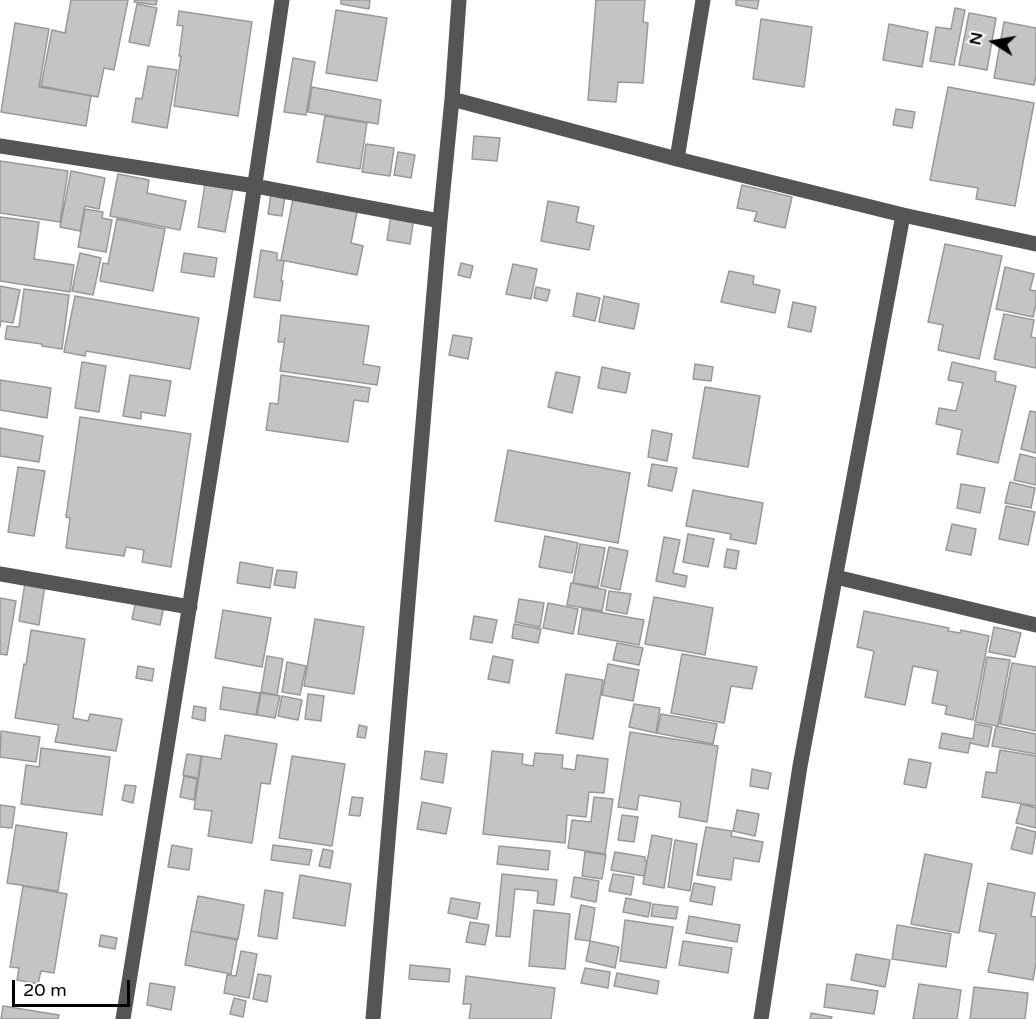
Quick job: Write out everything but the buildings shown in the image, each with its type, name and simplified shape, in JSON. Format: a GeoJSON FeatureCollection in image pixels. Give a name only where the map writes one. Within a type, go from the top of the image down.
{"type":"FeatureCollection","features":[{"type":"Feature","properties":{"kind":"street"},"geometry":{"type":"LineString","coordinates":[[123,1019],[190,607],[282,0]]}},
{"type":"Feature","properties":{"kind":"street"},"geometry":{"type":"LineString","coordinates":[[373,1019],[459,0]]}},
{"type":"Feature","properties":{"kind":"street"},"geometry":{"type":"LineString","coordinates":[[677,159],[703,0]]}},
{"type":"Feature","properties":{"kind":"street"},"geometry":{"type":"LineString","coordinates":[[452,99],[677,159],[903,215],[1036,244]]}},
{"type":"Feature","properties":{"kind":"street"},"geometry":{"type":"LineString","coordinates":[[0,146],[255,186],[440,220]]}},
{"type":"Feature","properties":{"kind":"street"},"geometry":{"type":"LineString","coordinates":[[761,1019],[800,766],[903,215]]}},
{"type":"Feature","properties":{"kind":"street"},"geometry":{"type":"LineString","coordinates":[[0,574],[190,607]]}},
{"type":"Feature","properties":{"kind":"street"},"geometry":{"type":"LineString","coordinates":[[836,577],[1036,625]]}}]}
